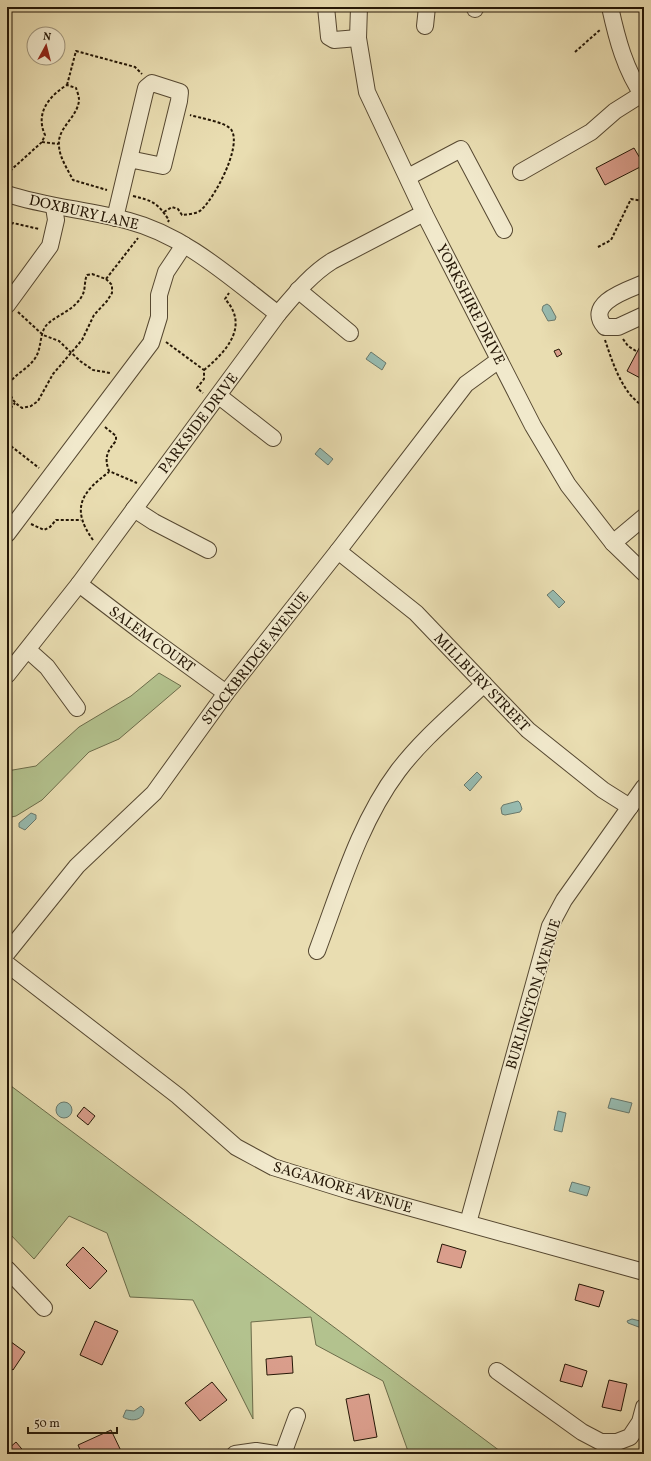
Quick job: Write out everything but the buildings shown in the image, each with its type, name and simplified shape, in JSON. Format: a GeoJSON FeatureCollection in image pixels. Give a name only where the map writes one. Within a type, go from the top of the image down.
{"type":"FeatureCollection","features":[{"type":"Feature","properties":{"kind":"street"},"geometry":{"type":"LineString","coordinates":[[326,7],[329,37],[334,40],[358,38]]}},
{"type":"Feature","properties":{"kind":"street","name":"YORKSHIRE DRIVE"},"geometry":{"type":"LineString","coordinates":[[359,7],[358,38],[367,92],[424,213],[533,426],[568,484],[613,543],[644,573]]}},
{"type":"Feature","properties":{"kind":"street"},"geometry":{"type":"LineString","coordinates":[[425,26],[427,7]]}},
{"type":"Feature","properties":{"kind":"street"},"geometry":{"type":"LineString","coordinates":[[521,172],[591,132],[615,111],[643,96],[635,83],[618,44],[610,7]]}},
{"type":"Feature","properties":{"kind":"street"},"geometry":{"type":"LineString","coordinates":[[115,218],[129,158],[146,88],[152,83],[180,92],[177,112],[163,166],[129,158]]}},
{"type":"Feature","properties":{"kind":"street"},"geometry":{"type":"LineString","coordinates":[[408,177],[461,149],[504,230]]}},
{"type":"Feature","properties":{"kind":"street","name":"DOXBURY LANE"},"geometry":{"type":"LineString","coordinates":[[7,194],[54,207],[115,218],[143,225],[165,234],[184,245],[237,282],[278,314]]}},
{"type":"Feature","properties":{"kind":"street"},"geometry":{"type":"LineString","coordinates":[[8,304],[50,246],[56,220],[54,207]]}},
{"type":"Feature","properties":{"kind":"street","name":"PARKSIDE DRIVE"},"geometry":{"type":"LineString","coordinates":[[7,675],[79,584],[217,399],[278,314],[298,290],[317,271],[332,261],[424,213]]}},
{"type":"Feature","properties":{"kind":"street"},"geometry":{"type":"LineString","coordinates":[[7,534],[151,343],[159,317],[159,295],[166,272],[184,245]]}},
{"type":"Feature","properties":{"kind":"street"},"geometry":{"type":"LineString","coordinates":[[644,283],[606,300],[601,308],[600,315],[602,323],[606,327],[618,327],[644,315]]}},
{"type":"Feature","properties":{"kind":"street"},"geometry":{"type":"LineString","coordinates":[[298,290],[350,333]]}},
{"type":"Feature","properties":{"kind":"street","name":"STOCKBRIDGE AVENUE"},"geometry":{"type":"LineString","coordinates":[[7,953],[77,866],[154,793],[226,693],[338,551],[466,384],[499,360]]}},
{"type":"Feature","properties":{"kind":"street"},"geometry":{"type":"LineString","coordinates":[[217,399],[273,438]]}},
{"type":"Feature","properties":{"kind":"street"},"geometry":{"type":"LineString","coordinates":[[134,509],[154,522],[208,550]]}},
{"type":"Feature","properties":{"kind":"street"},"geometry":{"type":"LineString","coordinates":[[613,543],[644,517]]}},
{"type":"Feature","properties":{"kind":"street","name":"MILLBURY STREET"},"geometry":{"type":"LineString","coordinates":[[338,551],[416,613],[528,730],[603,790],[630,807]]}},
{"type":"Feature","properties":{"kind":"street","name":"SALEM COURT"},"geometry":{"type":"LineString","coordinates":[[79,584],[226,693]]}},
{"type":"Feature","properties":{"kind":"street"},"geometry":{"type":"LineString","coordinates":[[28,650],[47,667],[77,708]]}},
{"type":"Feature","properties":{"kind":"street"},"geometry":{"type":"LineString","coordinates":[[317,951],[361,835],[382,796],[398,771],[422,744],[484,684]]}},
{"type":"Feature","properties":{"kind":"street","name":"BURLINGTON AVENUE"},"geometry":{"type":"LineString","coordinates":[[468,1223],[550,926],[564,900],[644,787]]}},
{"type":"Feature","properties":{"kind":"street","name":"SAGAMORE AVENUE"},"geometry":{"type":"LineString","coordinates":[[7,964],[178,1096],[236,1147],[273,1167],[350,1191],[644,1272]]}},
{"type":"Feature","properties":{"kind":"street"},"geometry":{"type":"LineString","coordinates":[[7,1269],[44,1308]]}},
{"type":"Feature","properties":{"kind":"street"},"geometry":{"type":"LineString","coordinates":[[497,1371],[582,1432],[601,1442],[617,1442],[630,1437],[640,1422],[644,1407]]}},
{"type":"Feature","properties":{"kind":"street"},"geometry":{"type":"LineString","coordinates":[[283,1454],[298,1416]]}},
{"type":"Feature","properties":{"kind":"street"},"geometry":{"type":"LineString","coordinates":[[235,1454],[256,1452],[275,1454]]}},
{"type":"Feature","properties":{"kind":"path"},"geometry":{"type":"LineString","coordinates":[[575,52],[605,26]]}},
{"type":"Feature","properties":{"kind":"path"},"geometry":{"type":"LineString","coordinates":[[7,184],[10,170],[42,142],[44,135],[40,124],[43,111],[50,100],[67,85],[76,51],[135,67],[146,77],[149,85]]}},
{"type":"Feature","properties":{"kind":"path"},"geometry":{"type":"LineString","coordinates":[[67,85],[76,88],[79,100],[71,118],[64,126],[58,144],[73,180],[86,185],[146,199],[160,206],[169,220],[165,234]]}},
{"type":"Feature","properties":{"kind":"path"},"geometry":{"type":"LineString","coordinates":[[164,212],[172,207],[178,209],[182,215],[202,211],[222,180],[235,142],[232,130],[225,125],[177,112]]}},
{"type":"Feature","properties":{"kind":"path"},"geometry":{"type":"LineString","coordinates":[[42,142],[58,144]]}},
{"type":"Feature","properties":{"kind":"path"},"geometry":{"type":"LineString","coordinates":[[598,247],[611,240],[631,200],[644,201]]}},
{"type":"Feature","properties":{"kind":"path"},"geometry":{"type":"LineString","coordinates":[[7,227],[13,223],[21,224],[53,234]]}},
{"type":"Feature","properties":{"kind":"path"},"geometry":{"type":"LineString","coordinates":[[106,279],[135,244],[143,225]]}},
{"type":"Feature","properties":{"kind":"path"},"geometry":{"type":"LineString","coordinates":[[92,274],[106,279],[112,285],[112,293],[107,301],[94,314],[82,340],[53,374],[38,401],[31,406],[22,408],[11,400],[9,384],[20,372],[34,361],[40,350],[44,328],[49,322],[64,314],[80,298],[83,294],[87,275],[92,274]]}},
{"type":"Feature","properties":{"kind":"path"},"geometry":{"type":"LineString","coordinates":[[217,399],[197,388],[204,379],[204,370],[221,354],[233,337],[236,318],[235,312],[225,299],[237,282]]}},
{"type":"Feature","properties":{"kind":"path"},"geometry":{"type":"LineString","coordinates":[[8,304],[43,335],[59,341],[94,370],[126,377]]}},
{"type":"Feature","properties":{"kind":"path"},"geometry":{"type":"LineString","coordinates":[[606,327],[603,336],[622,382],[630,396],[644,406]]}},
{"type":"Feature","properties":{"kind":"path"},"geometry":{"type":"LineString","coordinates":[[154,337],[164,340],[204,370]]}},
{"type":"Feature","properties":{"kind":"path"},"geometry":{"type":"LineString","coordinates":[[7,412],[15,403]]}},
{"type":"Feature","properties":{"kind":"path"},"geometry":{"type":"LineString","coordinates":[[95,418],[116,436],[116,441],[107,452],[106,459],[110,471],[128,479],[147,491]]}},
{"type":"Feature","properties":{"kind":"path"},"geometry":{"type":"LineString","coordinates":[[7,443],[51,477]]}},
{"type":"Feature","properties":{"kind":"path"},"geometry":{"type":"LineString","coordinates":[[93,540],[82,520],[81,509],[84,495],[90,486],[110,471]]}},
{"type":"Feature","properties":{"kind":"path"},"geometry":{"type":"LineString","coordinates":[[21,516],[35,527],[44,530],[50,527],[56,520],[82,520]]}},
{"type":"Feature","properties":{"kind":"green space"},"geometry":{"type":"Polygon","coordinates":[[[159,673],[181,686],[119,739],[89,752],[42,800],[16,816],[7,818],[7,771],[36,766],[79,727],[131,696],[159,673]]]}},
{"type":"Feature","properties":{"kind":"green space"},"geometry":{"type":"Polygon","coordinates":[[[7,1083],[504,1454],[409,1454],[383,1381],[316,1345],[311,1317],[251,1322],[253,1419],[193,1300],[130,1297],[107,1233],[69,1216],[34,1259],[7,1231],[7,1083]]]}},
{"type":"Feature","properties":{"kind":"water"},"geometry":{"type":"Polygon","coordinates":[[[547,304],[550,306],[556,317],[555,320],[548,321],[542,310],[543,306],[547,304]]]}},
{"type":"Feature","properties":{"kind":"water"},"geometry":{"type":"Polygon","coordinates":[[[371,352],[386,363],[382,370],[366,359],[371,352]]]}},
{"type":"Feature","properties":{"kind":"water"},"geometry":{"type":"Polygon","coordinates":[[[320,448],[333,459],[328,465],[315,454],[320,448]]]}},
{"type":"Feature","properties":{"kind":"water"},"geometry":{"type":"Polygon","coordinates":[[[553,590],[565,602],[559,608],[547,595],[553,590]]]}},
{"type":"Feature","properties":{"kind":"water"},"geometry":{"type":"Polygon","coordinates":[[[477,772],[482,777],[470,791],[464,785],[477,772]]]}},
{"type":"Feature","properties":{"kind":"water"},"geometry":{"type":"Polygon","coordinates":[[[518,801],[522,809],[520,812],[505,815],[502,814],[501,808],[503,805],[518,801]]]}},
{"type":"Feature","properties":{"kind":"water"},"geometry":{"type":"Polygon","coordinates":[[[31,813],[36,815],[36,819],[25,830],[19,827],[19,823],[31,813]]]}},
{"type":"Feature","properties":{"kind":"water"},"geometry":{"type":"Polygon","coordinates":[[[611,1098],[632,1103],[629,1113],[608,1108],[611,1098]]]}},
{"type":"Feature","properties":{"kind":"water"},"geometry":{"type":"Polygon","coordinates":[[[64,1102],[70,1104],[72,1110],[70,1116],[64,1118],[58,1116],[56,1110],[58,1104],[64,1102]]]}},
{"type":"Feature","properties":{"kind":"water"},"geometry":{"type":"Polygon","coordinates":[[[558,1111],[566,1113],[562,1132],[554,1130],[558,1111]]]}},
{"type":"Feature","properties":{"kind":"water"},"geometry":{"type":"Polygon","coordinates":[[[572,1182],[590,1187],[587,1196],[569,1191],[572,1182]]]}},
{"type":"Feature","properties":{"kind":"water"},"geometry":{"type":"Polygon","coordinates":[[[632,1319],[640,1321],[644,1320],[644,1329],[628,1323],[627,1321],[632,1319]]]}},
{"type":"Feature","properties":{"kind":"water"},"geometry":{"type":"Polygon","coordinates":[[[141,1406],[144,1409],[142,1416],[139,1418],[130,1420],[123,1417],[126,1410],[134,1411],[141,1406]]]}}]}
